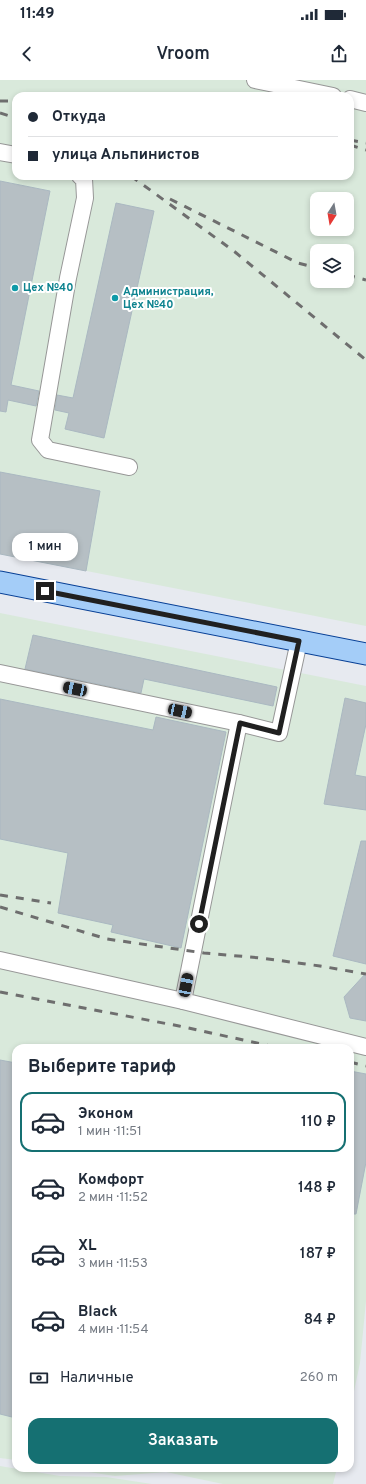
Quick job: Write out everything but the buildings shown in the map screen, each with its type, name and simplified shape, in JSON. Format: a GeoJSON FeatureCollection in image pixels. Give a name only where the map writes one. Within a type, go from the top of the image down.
{"type":"FeatureCollection","features":[{"type":"Feature","properties":{"kind":"main road"},"geometry":{"type":"LineString","coordinates":[[0,582],[366,654]]}},
{"type":"Feature","properties":{"kind":"lane"},"geometry":{"type":"LineString","coordinates":[[255,80],[314,92]]}},
{"type":"Feature","properties":{"kind":"lane"},"geometry":{"type":"LineString","coordinates":[[354,100],[366,103]]}},
{"type":"Feature","properties":{"kind":"lane"},"geometry":{"type":"LineString","coordinates":[[0,152],[12,154]]}},
{"type":"Feature","properties":{"kind":"lane"},"geometry":{"type":"LineString","coordinates":[[84,180],[85,198],[68,278],[40,440],[48,450],[129,467]]}},
{"type":"Feature","properties":{"kind":"lane"},"geometry":{"type":"LineString","coordinates":[[0,673],[240,723],[279,733],[299,641]]}},
{"type":"Feature","properties":{"kind":"lane"},"geometry":{"type":"LineString","coordinates":[[183,1001],[240,723]]}},
{"type":"Feature","properties":{"kind":"lane"},"geometry":{"type":"LineString","coordinates":[[0,960],[183,1001],[366,1047]]}},
{"type":"Feature","properties":{"kind":"shaded area"},"geometry":{"type":"Polygon","coordinates":[[[0,80],[366,80],[366,626],[0,554],[0,80]]]}},
{"type":"Feature","properties":{"kind":"shaded area"},"geometry":{"type":"Polygon","coordinates":[[[0,613],[366,686],[366,1301],[360,1363],[354,1391],[354,1044],[12,1044],[12,1460],[0,1458],[0,613]]]}},
{"type":"Feature","properties":{"kind":"shaded area"},"geometry":{"type":"Polygon","coordinates":[[[0,1466],[12,1468],[12,1472],[36,1472],[60,1476],[106,1477],[152,1484],[0,1484],[0,1466]]]}},
{"type":"Feature","properties":{"kind":"shaded area"},"geometry":{"type":"Polygon","coordinates":[[[88,1472],[166,1472],[115,1476],[88,1472]]]}},
{"type":"Feature","properties":{"kind":"shaded area"},"geometry":{"type":"Polygon","coordinates":[[[166,1472],[336,1472],[333,1484],[223,1484],[166,1472]]]}},
{"type":"Feature","properties":{"kind":"railway"},"geometry":{"type":"LineString","coordinates":[[0,101],[12,101]]}},
{"type":"Feature","properties":{"kind":"railway"},"geometry":{"type":"LineString","coordinates":[[0,113],[12,117]]}},
{"type":"Feature","properties":{"kind":"railway"},"geometry":{"type":"LineString","coordinates":[[354,141],[366,143]]}},
{"type":"Feature","properties":{"kind":"railway"},"geometry":{"type":"LineString","coordinates":[[354,146],[366,150]]}},
{"type":"Feature","properties":{"kind":"railway"},"geometry":{"type":"LineString","coordinates":[[136,180],[235,252],[366,360]]}},
{"type":"Feature","properties":{"kind":"railway"},"geometry":{"type":"LineString","coordinates":[[170,199],[298,263],[310,266]]}},
{"type":"Feature","properties":{"kind":"railway"},"geometry":{"type":"LineString","coordinates":[[354,277],[366,280]]}},
{"type":"Feature","properties":{"kind":"railway"},"geometry":{"type":"LineString","coordinates":[[0,895],[51,903]]}},
{"type":"Feature","properties":{"kind":"railway"},"geometry":{"type":"LineString","coordinates":[[0,907],[107,939],[204,953],[261,958],[366,974]]}},
{"type":"Feature","properties":{"kind":"railway"},"geometry":{"type":"LineString","coordinates":[[0,992],[179,1026],[262,1044]]}},
{"type":"Feature","properties":{"kind":"railway"},"geometry":{"type":"LineString","coordinates":[[354,1063],[366,1066]]}},
{"type":"Feature","properties":{"kind":"place","name":"Цех №40"},"geometry":{"type":"Point","coordinates":[15,288]}},
{"type":"Feature","properties":{"kind":"place","name":"Администрация, Цех №40"},"geometry":{"type":"Point","coordinates":[115,298]}},
{"type":"Feature","properties":{"kind":"route"},"geometry":{"type":"LineString","coordinates":[[45,591],[299,641],[279,733],[240,723],[199,924]]}}]}
